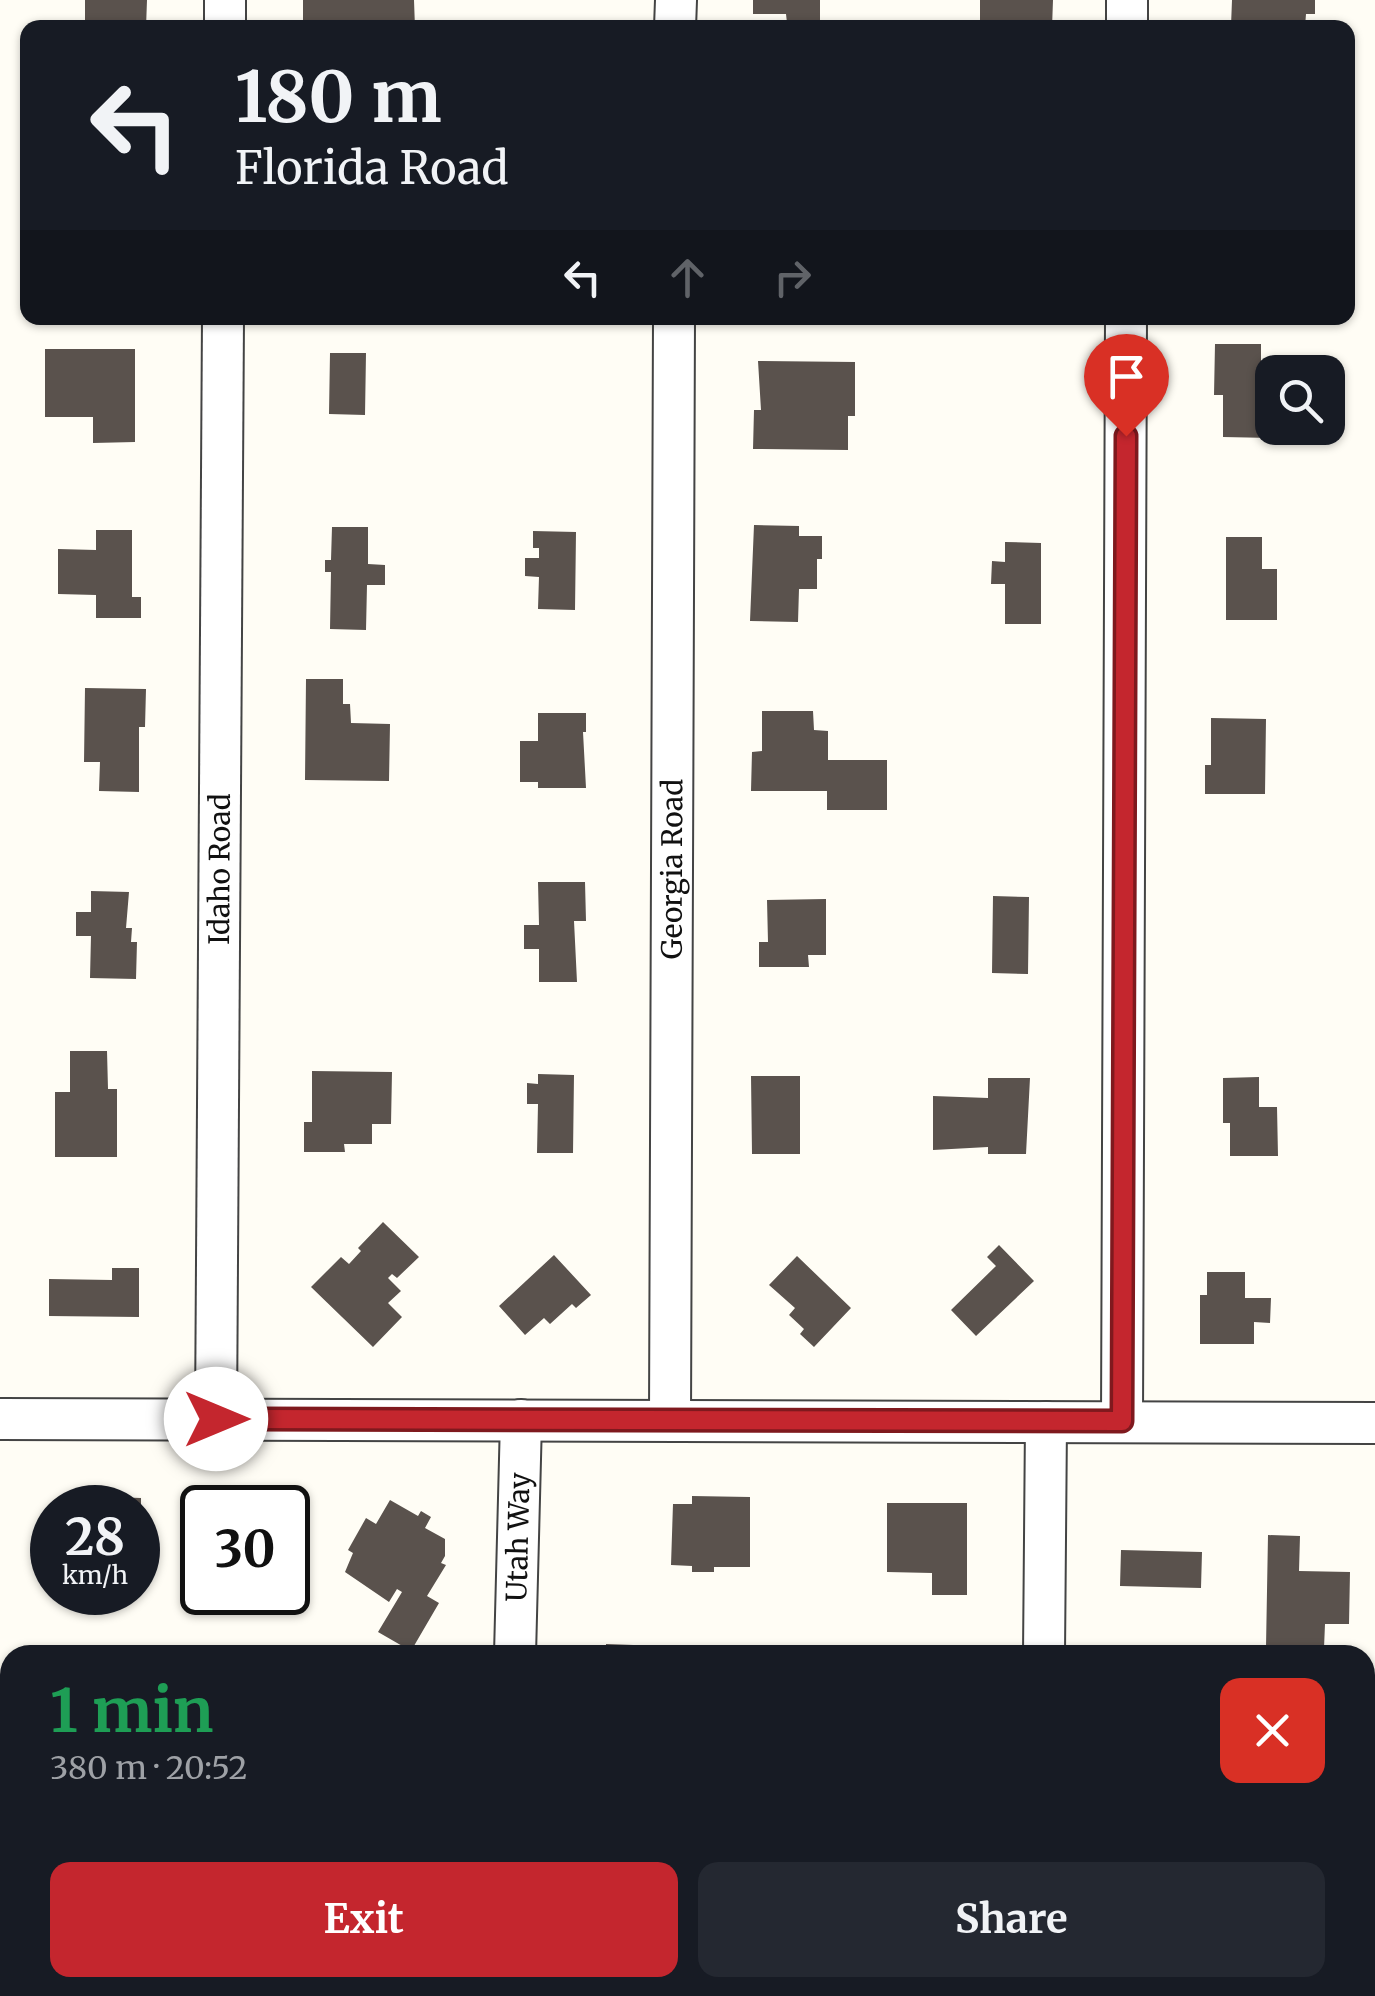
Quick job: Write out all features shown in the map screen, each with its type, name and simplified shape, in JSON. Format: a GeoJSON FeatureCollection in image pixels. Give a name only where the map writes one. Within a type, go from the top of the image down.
{"type":"FeatureCollection","features":[{"type":"Feature","properties":{"kind":"street","name":"Idaho Road"},"geometry":{"type":"LineString","coordinates":[[216,1419],[223,325]]}},
{"type":"Feature","properties":{"kind":"street","name":"Georgia Road"},"geometry":{"type":"LineString","coordinates":[[670,1419],[674,325]]}},
{"type":"Feature","properties":{"kind":"street"},"geometry":{"type":"LineString","coordinates":[[1122,1421],[1126,325]]}},
{"type":"Feature","properties":{"kind":"street"},"geometry":{"type":"LineString","coordinates":[[0,1418],[1375,1423]]}},
{"type":"Feature","properties":{"kind":"street","name":"Utah Way"},"geometry":{"type":"LineString","coordinates":[[515,1645],[521,1420]]}},
{"type":"Feature","properties":{"kind":"street"},"geometry":{"type":"LineString","coordinates":[[1044,1645],[1046,1422]]}},
{"type":"Feature","properties":{"kind":"building"},"geometry":{"type":"Polygon","coordinates":[[[85,0],[147,0],[146,20],[85,20],[85,0]]]}},
{"type":"Feature","properties":{"kind":"building"},"geometry":{"type":"Polygon","coordinates":[[[303,0],[414,0],[415,20],[303,20],[303,0]]]}},
{"type":"Feature","properties":{"kind":"building"},"geometry":{"type":"Polygon","coordinates":[[[753,0],[820,0],[820,20],[753,14],[753,0]]]}},
{"type":"Feature","properties":{"kind":"building"},"geometry":{"type":"Polygon","coordinates":[[[980,0],[1053,0],[1052,20],[980,20],[980,0]]]}},
{"type":"Feature","properties":{"kind":"building"},"geometry":{"type":"Polygon","coordinates":[[[1232,0],[1315,0],[1315,14],[1306,14],[1306,20],[1231,20],[1232,0]]]}},
{"type":"Feature","properties":{"kind":"building"},"geometry":{"type":"Polygon","coordinates":[[[1215,344],[1261,344],[1261,355],[1255,355],[1255,438],[1223,437],[1223,395],[1214,395],[1215,344]]]}},
{"type":"Feature","properties":{"kind":"building"},"geometry":{"type":"Polygon","coordinates":[[[45,349],[135,349],[135,442],[93,443],[93,417],[45,417],[45,349]]]}},
{"type":"Feature","properties":{"kind":"building"},"geometry":{"type":"Polygon","coordinates":[[[330,353],[366,353],[365,415],[329,414],[330,353]]]}},
{"type":"Feature","properties":{"kind":"building"},"geometry":{"type":"Polygon","coordinates":[[[758,361],[855,362],[855,416],[848,416],[848,450],[753,449],[754,410],[761,410],[758,361]]]}},
{"type":"Feature","properties":{"kind":"building"},"geometry":{"type":"Polygon","coordinates":[[[754,525],[799,526],[799,536],[822,536],[817,589],[799,589],[798,622],[750,621],[754,525]]]}},
{"type":"Feature","properties":{"kind":"building"},"geometry":{"type":"Polygon","coordinates":[[[332,527],[368,527],[368,564],[385,565],[385,585],[367,585],[366,630],[330,629],[331,572],[325,572],[325,560],[331,560],[332,527]]]}},
{"type":"Feature","properties":{"kind":"building"},"geometry":{"type":"Polygon","coordinates":[[[96,530],[132,530],[132,597],[141,597],[141,618],[96,618],[96,595],[58,594],[58,549],[96,550],[96,530]]]}},
{"type":"Feature","properties":{"kind":"building"},"geometry":{"type":"Polygon","coordinates":[[[533,531],[576,532],[575,610],[538,609],[539,577],[525,576],[525,558],[539,558],[539,548],[533,548],[533,531]]]}},
{"type":"Feature","properties":{"kind":"building"},"geometry":{"type":"Polygon","coordinates":[[[1226,537],[1262,537],[1262,569],[1277,569],[1277,620],[1226,620],[1226,537]]]}},
{"type":"Feature","properties":{"kind":"building"},"geometry":{"type":"Polygon","coordinates":[[[1005,542],[1041,543],[1041,624],[1005,624],[1005,584],[991,584],[992,561],[1005,562],[1005,542]]]}},
{"type":"Feature","properties":{"kind":"building"},"geometry":{"type":"Polygon","coordinates":[[[306,679],[343,679],[343,704],[350,704],[351,723],[390,724],[389,781],[305,780],[306,679]]]}},
{"type":"Feature","properties":{"kind":"building"},"geometry":{"type":"Polygon","coordinates":[[[85,688],[146,689],[145,727],[139,727],[139,792],[99,791],[100,762],[84,762],[85,688]]]}},
{"type":"Feature","properties":{"kind":"building"},"geometry":{"type":"Polygon","coordinates":[[[762,711],[813,711],[814,730],[828,731],[828,760],[887,760],[887,810],[827,810],[827,791],[751,791],[752,752],[762,751],[762,711]]]}},
{"type":"Feature","properties":{"kind":"building"},"geometry":{"type":"Polygon","coordinates":[[[538,713],[586,713],[586,788],[538,788],[538,782],[520,782],[520,741],[538,741],[538,713]]]}},
{"type":"Feature","properties":{"kind":"building"},"geometry":{"type":"Polygon","coordinates":[[[1211,718],[1266,719],[1265,794],[1205,794],[1205,765],[1211,765],[1211,718]]]}},
{"type":"Feature","properties":{"kind":"building"},"geometry":{"type":"Polygon","coordinates":[[[538,882],[585,882],[586,921],[574,921],[577,982],[539,982],[539,949],[524,949],[524,925],[539,925],[538,882]]]}},
{"type":"Feature","properties":{"kind":"building"},"geometry":{"type":"Polygon","coordinates":[[[91,891],[129,892],[126,928],[132,928],[131,942],[137,942],[136,979],[90,978],[91,936],[76,936],[76,912],[91,912],[91,891]]]}},
{"type":"Feature","properties":{"kind":"building"},"geometry":{"type":"Polygon","coordinates":[[[993,896],[1029,897],[1028,974],[992,973],[993,896]]]}},
{"type":"Feature","properties":{"kind":"building"},"geometry":{"type":"Polygon","coordinates":[[[826,899],[826,955],[808,955],[809,967],[759,967],[759,942],[768,942],[767,900],[826,899]]]}},
{"type":"Feature","properties":{"kind":"building"},"geometry":{"type":"Polygon","coordinates":[[[70,1051],[107,1051],[108,1089],[117,1089],[117,1157],[55,1157],[55,1092],[70,1092],[70,1051]]]}},
{"type":"Feature","properties":{"kind":"building"},"geometry":{"type":"Polygon","coordinates":[[[312,1071],[392,1072],[391,1124],[372,1124],[372,1144],[344,1144],[345,1152],[304,1152],[304,1122],[312,1122],[312,1071]]]}},
{"type":"Feature","properties":{"kind":"building"},"geometry":{"type":"Polygon","coordinates":[[[538,1074],[574,1075],[573,1153],[537,1153],[538,1104],[527,1104],[527,1083],[538,1084],[538,1074]]]}},
{"type":"Feature","properties":{"kind":"building"},"geometry":{"type":"Polygon","coordinates":[[[751,1076],[800,1076],[800,1154],[752,1154],[751,1076]]]}},
{"type":"Feature","properties":{"kind":"building"},"geometry":{"type":"Polygon","coordinates":[[[1259,1077],[1259,1107],[1277,1107],[1278,1156],[1230,1156],[1230,1123],[1223,1123],[1223,1078],[1259,1077]]]}},
{"type":"Feature","properties":{"kind":"building"},"geometry":{"type":"Polygon","coordinates":[[[988,1078],[1030,1078],[1026,1154],[988,1154],[988,1147],[933,1150],[933,1096],[988,1098],[988,1078]]]}},
{"type":"Feature","properties":{"kind":"building"},"geometry":{"type":"Polygon","coordinates":[[[383,1222],[419,1257],[397,1278],[392,1274],[388,1278],[401,1291],[388,1303],[402,1317],[373,1347],[311,1287],[341,1257],[349,1264],[361,1251],[358,1248],[383,1222]]]}},
{"type":"Feature","properties":{"kind":"building"},"geometry":{"type":"Polygon","coordinates":[[[999,1245],[1034,1281],[976,1336],[951,1310],[996,1266],[987,1257],[999,1245]]]}},
{"type":"Feature","properties":{"kind":"building"},"geometry":{"type":"Polygon","coordinates":[[[554,1255],[591,1295],[576,1308],[572,1304],[550,1324],[544,1318],[525,1335],[499,1306],[554,1255]]]}},
{"type":"Feature","properties":{"kind":"building"},"geometry":{"type":"Polygon","coordinates":[[[797,1256],[851,1308],[814,1347],[800,1334],[804,1329],[789,1315],[795,1308],[769,1285],[797,1256]]]}},
{"type":"Feature","properties":{"kind":"building"},"geometry":{"type":"Polygon","coordinates":[[[112,1268],[139,1268],[139,1317],[49,1316],[49,1279],[112,1280],[112,1268]]]}},
{"type":"Feature","properties":{"kind":"building"},"geometry":{"type":"Polygon","coordinates":[[[1207,1272],[1245,1272],[1245,1298],[1271,1298],[1270,1323],[1254,1322],[1254,1344],[1200,1344],[1200,1295],[1207,1295],[1207,1272]]]}},
{"type":"Feature","properties":{"kind":"building"},"geometry":{"type":"Polygon","coordinates":[[[692,1496],[750,1497],[750,1567],[714,1567],[714,1572],[692,1572],[692,1566],[671,1565],[673,1504],[692,1504],[692,1496]]]}},
{"type":"Feature","properties":{"kind":"building"},"geometry":{"type":"Polygon","coordinates":[[[390,1500],[418,1516],[421,1511],[431,1517],[425,1528],[445,1539],[441,1563],[446,1565],[427,1596],[439,1603],[414,1645],[401,1645],[378,1632],[402,1592],[397,1589],[389,1602],[345,1572],[353,1553],[348,1550],[366,1518],[376,1524],[390,1500]]]}},
{"type":"Feature","properties":{"kind":"building"},"geometry":{"type":"Polygon","coordinates":[[[887,1503],[967,1503],[967,1595],[932,1595],[932,1573],[887,1572],[887,1503]]]}},
{"type":"Feature","properties":{"kind":"building"},"geometry":{"type":"Polygon","coordinates":[[[1268,1535],[1300,1536],[1299,1571],[1350,1572],[1349,1624],[1325,1624],[1324,1645],[1266,1645],[1268,1535]]]}},
{"type":"Feature","properties":{"kind":"building"},"geometry":{"type":"Polygon","coordinates":[[[1121,1550],[1202,1552],[1201,1588],[1120,1586],[1121,1550]]]}},
{"type":"Feature","properties":{"kind":"route"},"geometry":{"type":"LineString","coordinates":[[216,1419],[1122,1421],[1126,436]]}}]}
